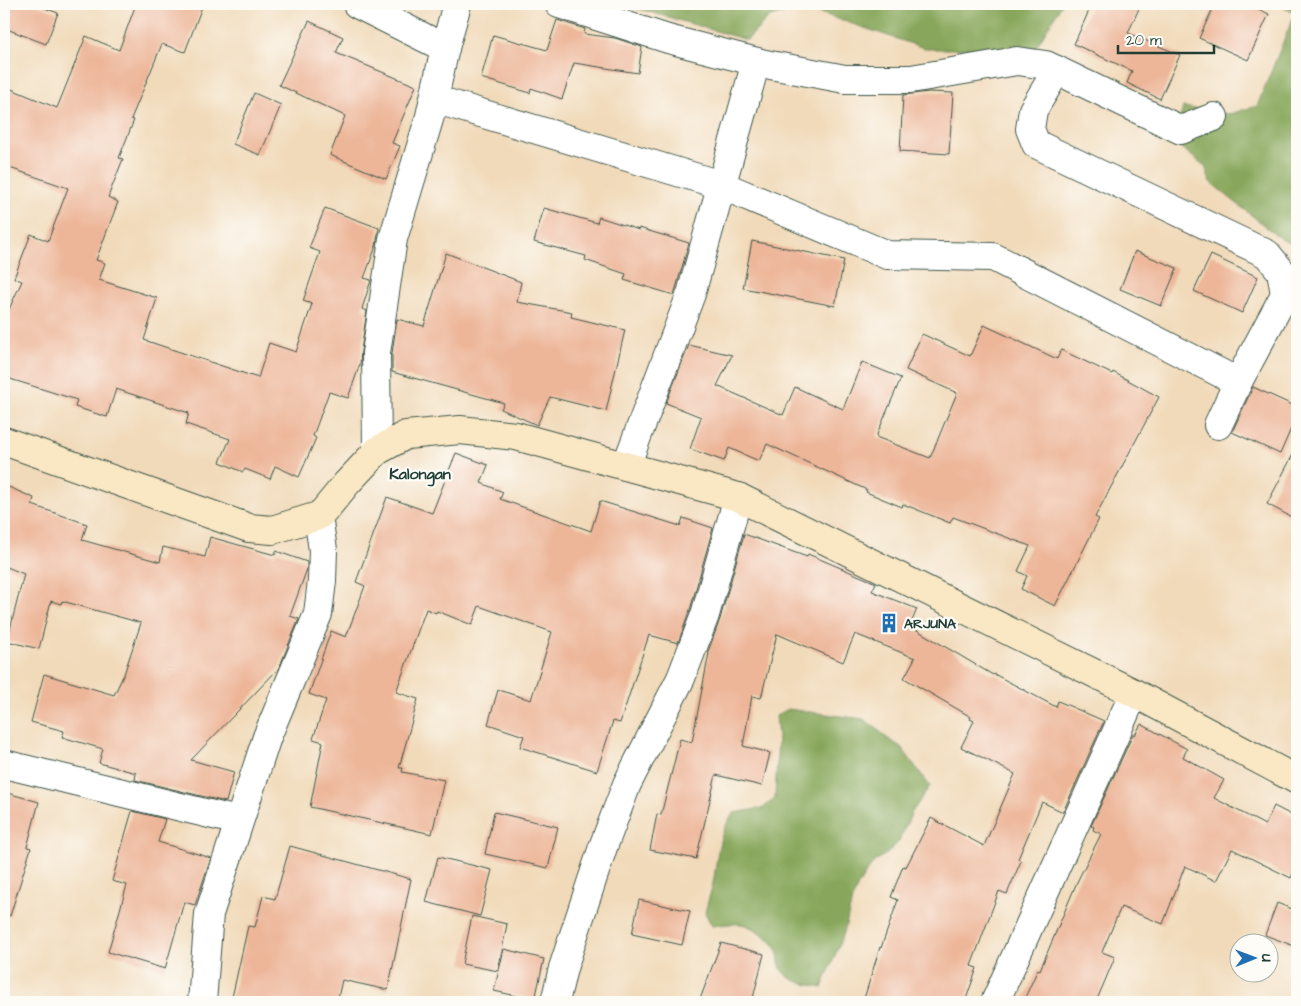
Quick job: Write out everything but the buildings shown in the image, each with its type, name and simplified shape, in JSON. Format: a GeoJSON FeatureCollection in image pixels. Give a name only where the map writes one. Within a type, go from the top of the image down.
{"type":"FeatureCollection","features":[{"type":"Feature","properties":{"kind":"main road"},"geometry":{"type":"LineString","coordinates":[[4,441],[249,528],[272,530],[318,516],[324,512],[377,450],[406,435],[460,430],[516,436],[738,497],[1134,693],[1297,780]]}},
{"type":"Feature","properties":{"kind":"street"},"geometry":{"type":"LineString","coordinates":[[357,4],[445,48]]}},
{"type":"Feature","properties":{"kind":"street"},"geometry":{"type":"LineString","coordinates":[[377,450],[376,353],[393,239],[434,99],[457,4]]}},
{"type":"Feature","properties":{"kind":"street"},"geometry":{"type":"LineString","coordinates":[[560,4],[668,39],[756,62],[845,79],[911,79],[1017,62],[1046,65],[1181,130],[1214,116]]}},
{"type":"Feature","properties":{"kind":"street"},"geometry":{"type":"LineString","coordinates":[[626,466],[690,294],[756,62]]}},
{"type":"Feature","properties":{"kind":"street"},"geometry":{"type":"LineString","coordinates":[[1057,70],[1033,110],[1030,129],[1036,144],[1267,254],[1281,270],[1285,294],[1238,382],[1218,425]]}},
{"type":"Feature","properties":{"kind":"street"},"geometry":{"type":"LineString","coordinates":[[434,99],[720,185],[887,254],[993,258],[1238,382]]}},
{"type":"Feature","properties":{"kind":"street"},"geometry":{"type":"LineString","coordinates":[[555,1002],[563,968],[603,847],[624,793],[656,724],[681,678],[705,615],[738,497]]}},
{"type":"Feature","properties":{"kind":"street"},"geometry":{"type":"LineString","coordinates":[[202,1002],[209,914],[267,737],[318,614],[323,550],[318,516]]}},
{"type":"Feature","properties":{"kind":"street"},"geometry":{"type":"LineString","coordinates":[[995,1002],[1134,693]]}},
{"type":"Feature","properties":{"kind":"street"},"geometry":{"type":"LineString","coordinates":[[4,764],[238,821]]}},
{"type":"Feature","properties":{"kind":"green space"},"geometry":{"type":"Polygon","coordinates":[[[633,4],[1062,4],[1035,49],[927,49],[805,8],[770,17],[747,40],[633,7],[633,4]]]}},
{"type":"Feature","properties":{"kind":"green space"},"geometry":{"type":"Polygon","coordinates":[[[1278,4],[1297,4],[1297,246],[1281,239],[1210,182],[1205,166],[1180,147],[1176,134],[1183,107],[1229,114],[1257,106],[1295,13],[1278,4]]]}},
{"type":"Feature","properties":{"kind":"green space"},"geometry":{"type":"Polygon","coordinates":[[[788,709],[863,719],[901,747],[930,786],[912,812],[899,841],[888,853],[875,861],[858,886],[852,900],[844,933],[822,988],[799,982],[786,975],[780,966],[775,946],[761,933],[739,924],[712,926],[705,913],[713,883],[721,837],[728,821],[734,813],[763,808],[775,798],[778,737],[776,716],[788,709]]]}},
{"type":"Feature","properties":{"kind":"place","name":"ARJUNA"},"geometry":{"type":"Point","coordinates":[889,623]}},
{"type":"Feature","properties":{"kind":"district","name":"Kalongan"},"geometry":{"type":"Point","coordinates":[420,473]}}]}
